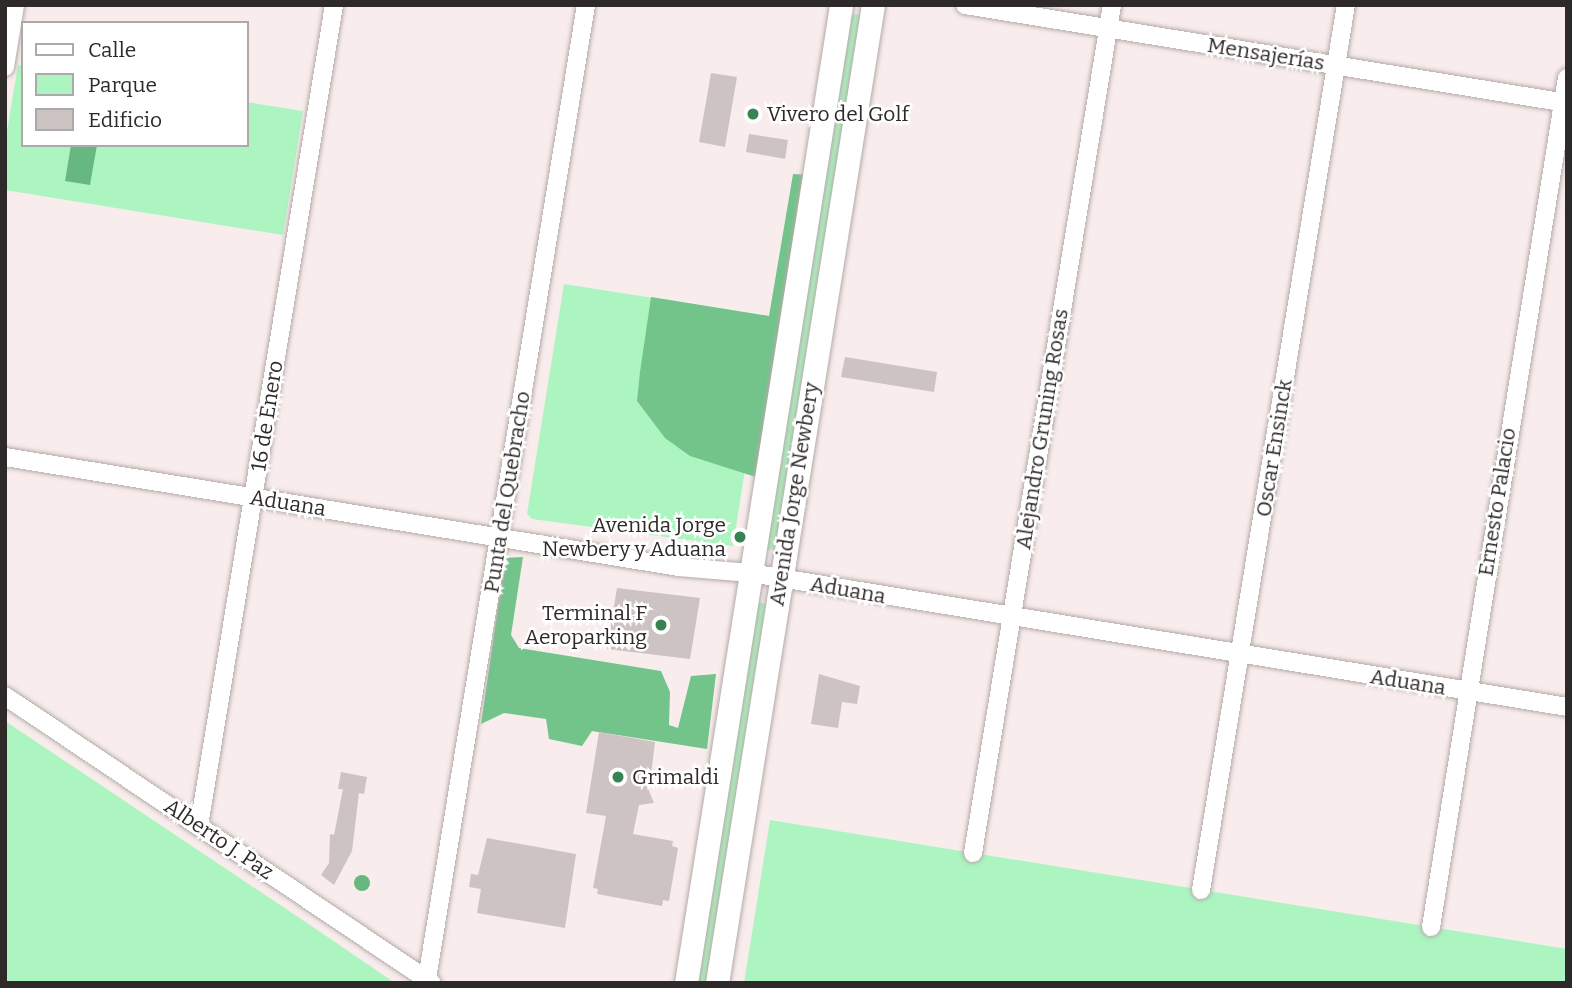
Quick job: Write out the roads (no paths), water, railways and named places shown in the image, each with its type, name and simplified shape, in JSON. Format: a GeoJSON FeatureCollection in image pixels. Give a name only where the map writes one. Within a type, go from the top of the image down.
{"type":"FeatureCollection","features":[{"type":"Feature","properties":{"kind":"main road","name":"Avenida Jorge Newbery"},"geometry":{"type":"LineString","coordinates":[[686,983],[841,5]]}},
{"type":"Feature","properties":{"kind":"main road","name":"Avenida Jorge Newbery"},"geometry":{"type":"LineString","coordinates":[[717,983],[873,5]]}},
{"type":"Feature","properties":{"kind":"street"},"geometry":{"type":"LineString","coordinates":[[5,67],[15,5]]}},
{"type":"Feature","properties":{"kind":"street","name":"16 de Enero"},"geometry":{"type":"LineString","coordinates":[[199,826],[334,5]]}},
{"type":"Feature","properties":{"kind":"street","name":"Punta del Quebracho"},"geometry":{"type":"LineString","coordinates":[[429,981],[586,5]]}},
{"type":"Feature","properties":{"kind":"street","name":"Mensajerías"},"geometry":{"type":"LineString","coordinates":[[965,5],[1565,103]]}},
{"type":"Feature","properties":{"kind":"street","name":"Alejandro Gruning Rosas"},"geometry":{"type":"LineString","coordinates":[[973,853],[1112,5]]}},
{"type":"Feature","properties":{"kind":"street","name":"Oscar Ensinck"},"geometry":{"type":"LineString","coordinates":[[1201,890],[1346,5]]}},
{"type":"Feature","properties":{"kind":"street","name":"Ernesto Palacio"},"geometry":{"type":"LineString","coordinates":[[1431,927],[1466,691],[1567,78]]}},
{"type":"Feature","properties":{"kind":"street","name":"Aduana"},"geometry":{"type":"LineString","coordinates":[[5,457],[679,568],[750,573],[1011,618],[1567,707]]}},
{"type":"Feature","properties":{"kind":"street","name":"Alberto J. Paz"},"geometry":{"type":"LineString","coordinates":[[5,696],[429,981]]}},
{"type":"Feature","properties":{"kind":"place","name":"Vivero del Golf"},"geometry":{"type":"Point","coordinates":[753,114]}},
{"type":"Feature","properties":{"kind":"place","name":"Avenida Jorge Newbery y Aduana"},"geometry":{"type":"Point","coordinates":[740,537]}},
{"type":"Feature","properties":{"kind":"place","name":"Terminal F Aeroparking"},"geometry":{"type":"Point","coordinates":[661,625]}},
{"type":"Feature","properties":{"kind":"place","name":"Grimaldi"},"geometry":{"type":"Point","coordinates":[618,777]}}]}
